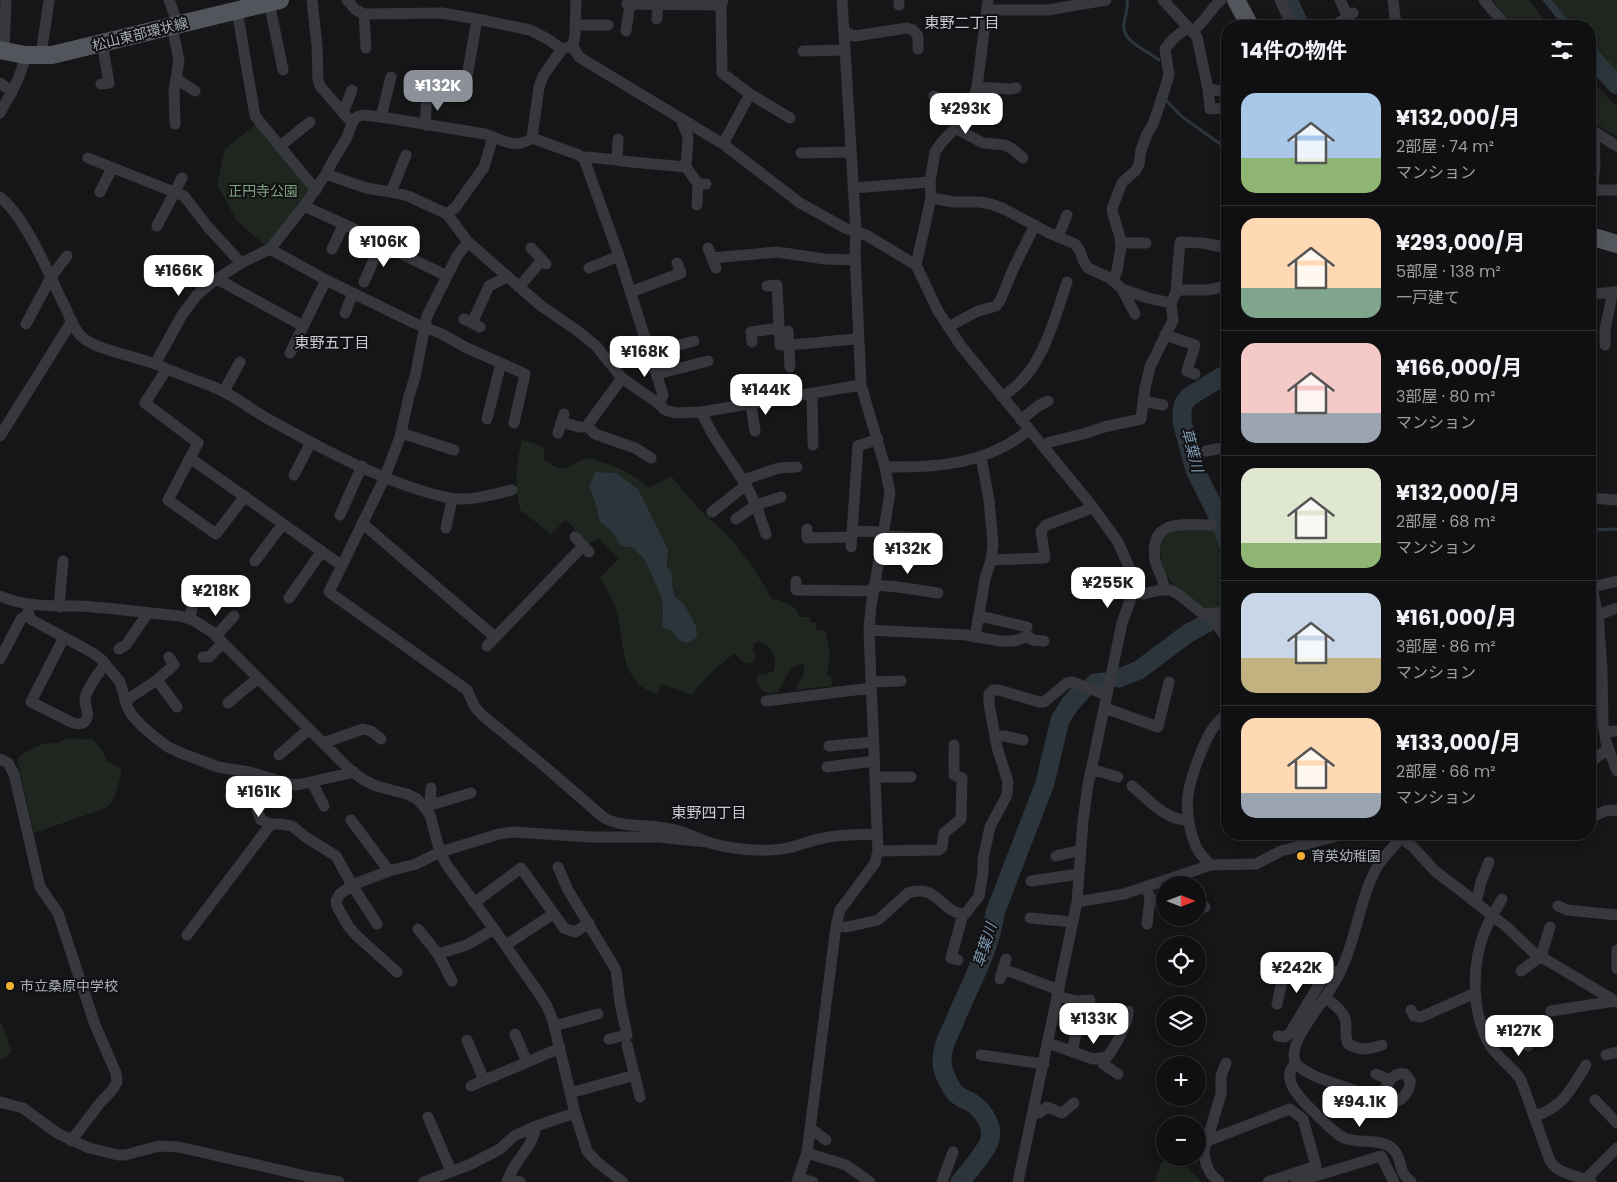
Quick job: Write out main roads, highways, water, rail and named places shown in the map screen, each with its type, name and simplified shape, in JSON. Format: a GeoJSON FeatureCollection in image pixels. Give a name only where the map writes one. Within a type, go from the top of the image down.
{"type":"FeatureCollection","features":[{"type":"Feature","properties":{"kind":"main road"},"geometry":{"type":"LineString","coordinates":[[1236,0],[1247,20]]}},
{"type":"Feature","properties":{"kind":"main road","name":"松山東部環状線"},"geometry":{"type":"LineString","coordinates":[[2,51],[33,56],[62,53],[265,2]]}},
{"type":"Feature","properties":{"kind":"main road"},"geometry":{"type":"LineString","coordinates":[[1596,238],[1617,244]]}},
{"type":"Feature","properties":{"kind":"waterway"},"geometry":{"type":"LineString","coordinates":[[1127,0],[1124,30],[1136,45],[1159,60]]}},
{"type":"Feature","properties":{"kind":"waterway","name":"草葉川"},"geometry":{"type":"LineString","coordinates":[[1288,0],[1297,20]]}},
{"type":"Feature","properties":{"kind":"waterway"},"geometry":{"type":"LineString","coordinates":[[1596,62],[1617,85]]}},
{"type":"Feature","properties":{"kind":"waterway"},"geometry":{"type":"LineString","coordinates":[[1166,100],[1181,116],[1221,145]]}},
{"type":"Feature","properties":{"kind":"waterway","name":"草葉川"},"geometry":{"type":"LineString","coordinates":[[1221,377],[1190,396],[1184,403],[1182,411],[1182,422],[1195,470],[1221,522]]}},
{"type":"Feature","properties":{"kind":"waterway"},"geometry":{"type":"LineString","coordinates":[[1596,530],[1617,529]]}},
{"type":"Feature","properties":{"kind":"waterway","name":"草葉川"},"geometry":{"type":"LineString","coordinates":[[1119,678],[1139,670],[1187,634],[1207,623]]}},
{"type":"Feature","properties":{"kind":"waterway","name":"草葉川"},"geometry":{"type":"LineString","coordinates":[[1095,683],[1104,682]]}},
{"type":"Feature","properties":{"kind":"waterway","name":"草葉川"},"geometry":{"type":"LineString","coordinates":[[960,1182],[987,1146],[991,1131],[981,1110],[956,1094],[949,1083],[942,1063],[944,1048],[984,955],[995,913],[1045,783],[1060,720],[1070,704],[1082,691]]}},
{"type":"Feature","properties":{"kind":"place","name":"育英幼稚園"},"geometry":{"type":"Point","coordinates":[1301,856]}},
{"type":"Feature","properties":{"kind":"place","name":"市立桑原中学校"},"geometry":{"type":"Point","coordinates":[10,986]}},
{"type":"Feature","properties":{"kind":"district","name":"東野二丁目"},"geometry":{"type":"Point","coordinates":[962,23]}},
{"type":"Feature","properties":{"kind":"district","name":"東野五丁目"},"geometry":{"type":"Point","coordinates":[332,343]}},
{"type":"Feature","properties":{"kind":"district","name":"東野四丁目"},"geometry":{"type":"Point","coordinates":[709,813]}},
{"type":"Feature","properties":{"kind":"park label","name":"正円寺公園"},"geometry":{"type":"Point","coordinates":[263,191]}}]}
